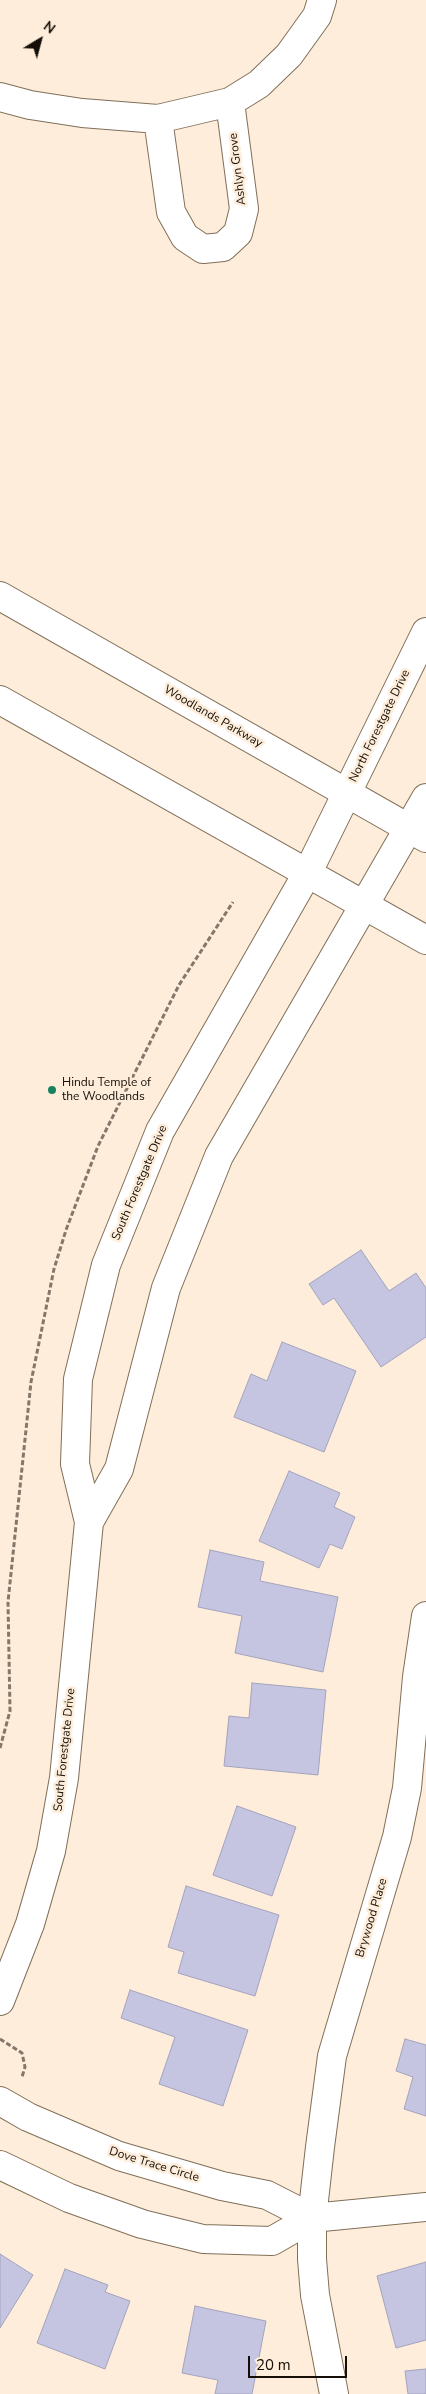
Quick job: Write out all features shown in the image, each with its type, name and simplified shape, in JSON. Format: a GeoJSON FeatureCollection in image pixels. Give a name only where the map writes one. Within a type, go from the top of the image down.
{"type":"FeatureCollection","features":[{"type":"Feature","properties":{"kind":"street"},"geometry":{"type":"LineString","coordinates":[[0,97],[30,105],[82,113],[158,120],[230,102],[260,84],[289,55],[317,16],[322,0]]}},
{"type":"Feature","properties":{"kind":"street","name":"Ashlyn Grove"},"geometry":{"type":"LineString","coordinates":[[158,120],[171,212],[185,237],[203,249],[223,247],[238,233],[244,209],[230,102]]}},
{"type":"Feature","properties":{"kind":"street","name":"Woodlands Parkway"},"geometry":{"type":"LineString","coordinates":[[0,596],[418,833]]}},
{"type":"Feature","properties":{"kind":"street","name":"North Forestgate Drive"},"geometry":{"type":"LineString","coordinates":[[347,794],[426,632]]}},
{"type":"Feature","properties":{"kind":"street"},"geometry":{"type":"LineString","coordinates":[[0,700],[426,940]]}},
{"type":"Feature","properties":{"kind":"street","name":"South Forestgate Drive"},"geometry":{"type":"LineString","coordinates":[[0,2000],[30,1924],[51,1851],[64,1778],[90,1522],[75,1464],[78,1379],[106,1265],[160,1131],[308,872],[347,794]]}},
{"type":"Feature","properties":{"kind":"street"},"geometry":{"type":"LineString","coordinates":[[365,905],[418,833],[426,798]]}},
{"type":"Feature","properties":{"kind":"street","name":"South Forestgate Drive"},"geometry":{"type":"LineString","coordinates":[[90,1522],[119,1470],[166,1288],[220,1156],[365,905]]}},
{"type":"Feature","properties":{"kind":"street","name":"Brywood Place"},"geometry":{"type":"LineString","coordinates":[[334,2394],[315,2294],[312,2218],[332,2056],[397,1837],[408,1788],[418,1677],[426,1616]]}},
{"type":"Feature","properties":{"kind":"street","name":"Dove Trace Circle"},"geometry":{"type":"LineString","coordinates":[[4,2104],[28,2117],[119,2156],[222,2186],[266,2195],[312,2218]]}},
{"type":"Feature","properties":{"kind":"street"},"geometry":{"type":"LineString","coordinates":[[0,2165],[69,2198],[142,2224],[203,2239],[272,2241],[312,2218],[426,2208]]}},
{"type":"Feature","properties":{"kind":"path"},"geometry":{"type":"LineString","coordinates":[[0,2038],[16,2047],[25,2060],[23,2076],[4,2104]]}},
{"type":"Feature","properties":{"kind":"building"},"geometry":{"type":"Polygon","coordinates":[[[361,1250],[389,1291],[416,1273],[426,1288],[426,1337],[381,1367],[334,1298],[323,1305],[309,1284],[361,1250]]]}},
{"type":"Feature","properties":{"kind":"building"},"geometry":{"type":"Polygon","coordinates":[[[282,1342],[356,1371],[324,1452],[234,1417],[251,1374],[267,1381],[282,1342]]]}},
{"type":"Feature","properties":{"kind":"building"},"geometry":{"type":"Polygon","coordinates":[[[289,1471],[340,1493],[334,1507],[355,1517],[342,1549],[330,1544],[319,1568],[259,1541],[289,1471]]]}},
{"type":"Feature","properties":{"kind":"building"},"geometry":{"type":"Polygon","coordinates":[[[210,1550],[264,1562],[260,1581],[338,1597],[323,1672],[235,1653],[242,1616],[198,1607],[210,1550]]]}},
{"type":"Feature","properties":{"kind":"building"},"geometry":{"type":"Polygon","coordinates":[[[252,1683],[326,1690],[318,1775],[224,1766],[229,1716],[249,1718],[252,1683]]]}},
{"type":"Feature","properties":{"kind":"building"},"geometry":{"type":"Polygon","coordinates":[[[237,1806],[296,1827],[272,1896],[213,1875],[237,1806]]]}},
{"type":"Feature","properties":{"kind":"building"},"geometry":{"type":"Polygon","coordinates":[[[186,1886],[279,1915],[255,1996],[178,1973],[184,1952],[168,1947],[186,1886]]]}},
{"type":"Feature","properties":{"kind":"building"},"geometry":{"type":"Polygon","coordinates":[[[130,1990],[248,2030],[223,2106],[159,2084],[175,2037],[121,2018],[130,1990]]]}},
{"type":"Feature","properties":{"kind":"building"},"geometry":{"type":"Polygon","coordinates":[[[405,2039],[426,2045],[426,2116],[404,2109],[413,2077],[396,2071],[405,2039]]]}},
{"type":"Feature","properties":{"kind":"building"},"geometry":{"type":"Polygon","coordinates":[[[0,2254],[33,2275],[0,2328],[0,2254]]]}},
{"type":"Feature","properties":{"kind":"building"},"geometry":{"type":"Polygon","coordinates":[[[426,2262],[426,2340],[396,2348],[377,2276],[426,2262]]]}},
{"type":"Feature","properties":{"kind":"building"},"geometry":{"type":"Polygon","coordinates":[[[65,2269],[108,2285],[105,2292],[130,2301],[105,2369],[37,2343],[65,2269]]]}},
{"type":"Feature","properties":{"kind":"building"},"geometry":{"type":"Polygon","coordinates":[[[195,2306],[266,2321],[252,2394],[215,2394],[218,2380],[182,2373],[195,2306]]]}},
{"type":"Feature","properties":{"kind":"building"},"geometry":{"type":"Polygon","coordinates":[[[426,2369],[426,2394],[408,2394],[405,2371],[426,2369]]]}},
{"type":"Feature","properties":{"kind":"place","name":"Hindu Temple of the Woodlands"},"geometry":{"type":"Point","coordinates":[52,1090]}}]}
